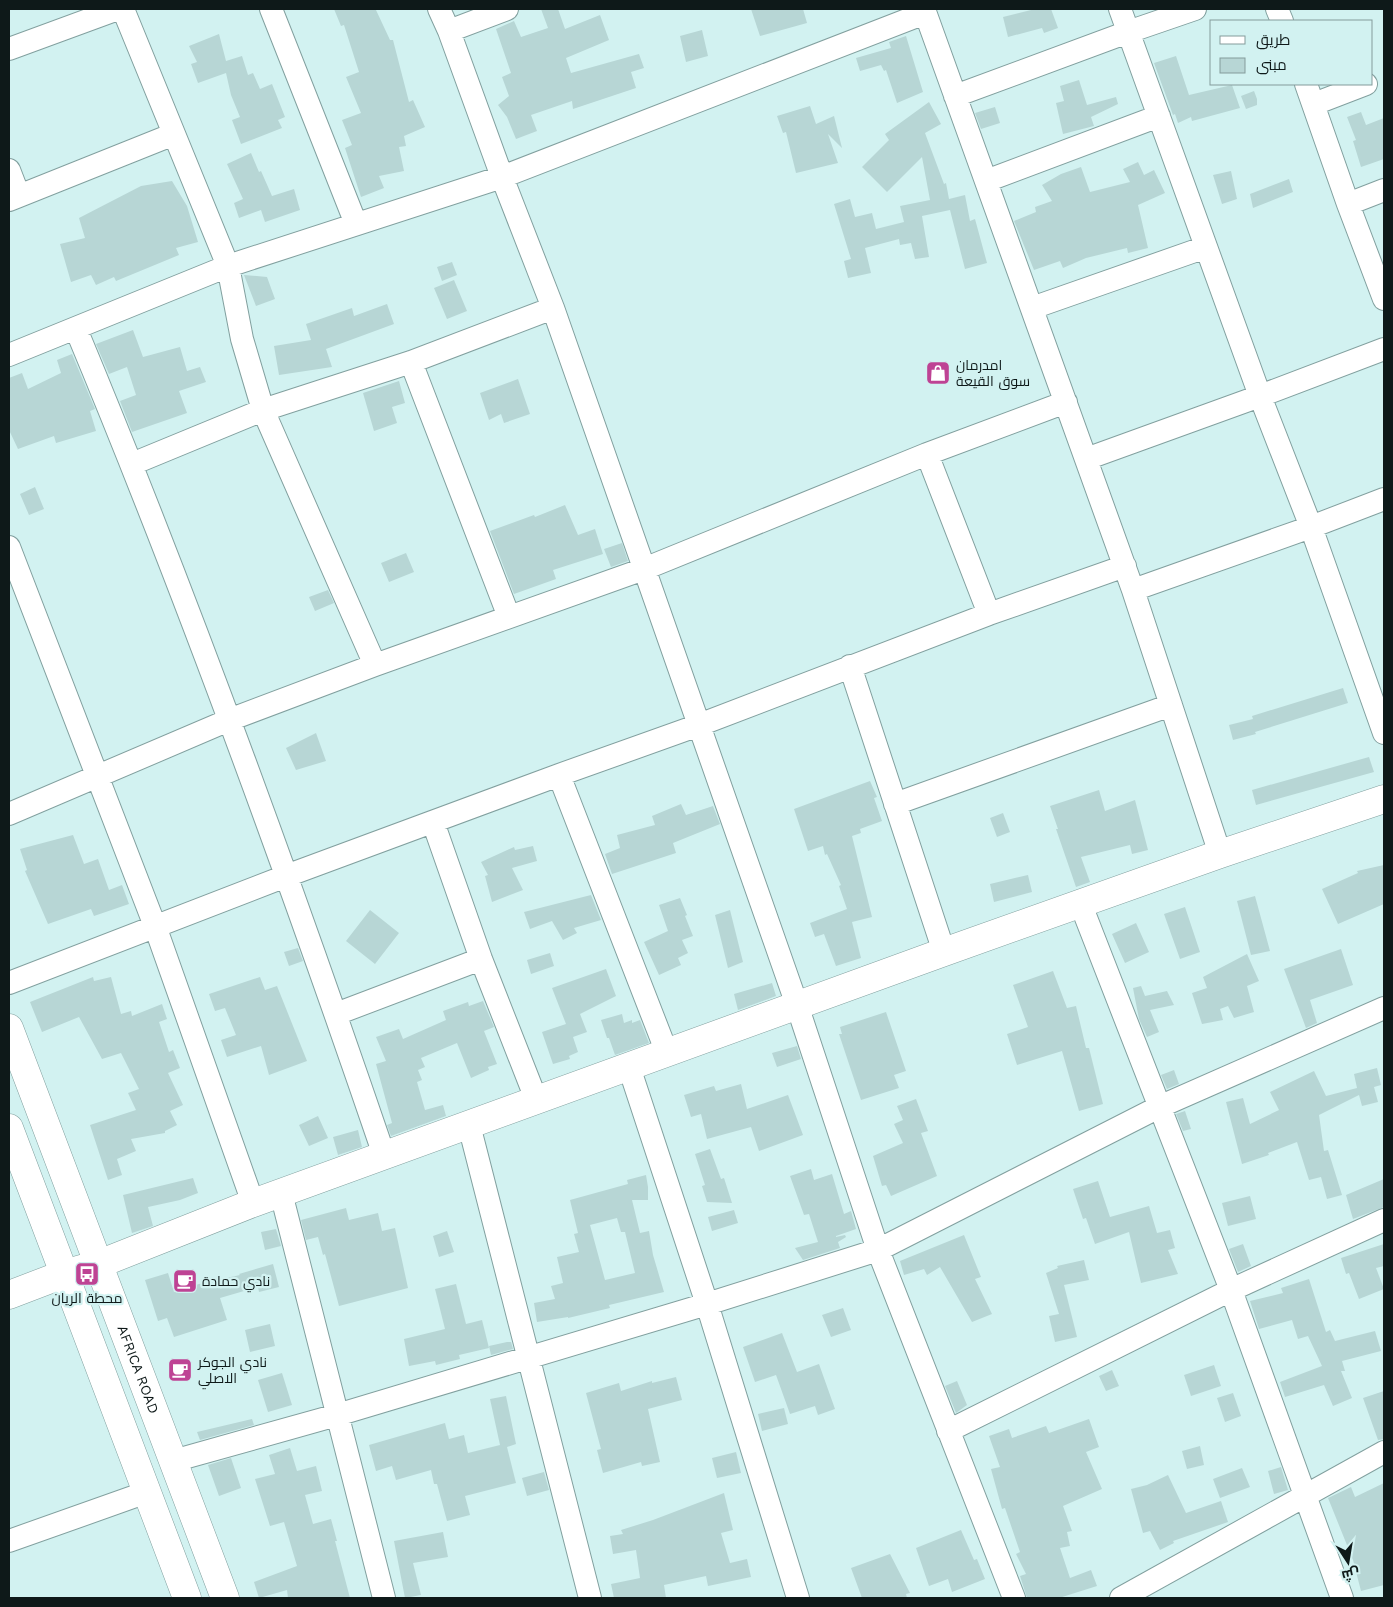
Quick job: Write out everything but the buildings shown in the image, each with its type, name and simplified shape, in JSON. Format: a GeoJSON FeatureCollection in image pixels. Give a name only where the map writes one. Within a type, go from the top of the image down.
{"type":"FeatureCollection","features":[{"type":"Feature","properties":{"kind":"street"},"geometry":{"type":"LineString","coordinates":[[9,49],[118,9]]}},
{"type":"Feature","properties":{"kind":"street"},"geometry":{"type":"LineString","coordinates":[[123,9],[228,266],[242,339],[263,410],[375,664]]}},
{"type":"Feature","properties":{"kind":"street"},"geometry":{"type":"LineString","coordinates":[[271,9],[356,224]]}},
{"type":"Feature","properties":{"kind":"street"},"geometry":{"type":"LineString","coordinates":[[439,9],[449,31],[502,177],[553,308],[797,1005],[878,1250],[913,1335],[948,1431],[1014,1598]]}},
{"type":"Feature","properties":{"kind":"street"},"geometry":{"type":"LineString","coordinates":[[449,31],[507,9]]}},
{"type":"Feature","properties":{"kind":"street"},"geometry":{"type":"LineString","coordinates":[[1120,9],[1260,396],[1311,526],[1384,733]]}},
{"type":"Feature","properties":{"kind":"street"},"geometry":{"type":"LineString","coordinates":[[955,96],[1195,9]]}},
{"type":"Feature","properties":{"kind":"street"},"geometry":{"type":"LineString","coordinates":[[9,355],[228,266],[502,177],[925,11],[1125,566],[1220,854]]}},
{"type":"Feature","properties":{"kind":"street"},"geometry":{"type":"LineString","coordinates":[[1360,85],[1310,94],[1348,204],[1384,299]]}},
{"type":"Feature","properties":{"kind":"street"},"geometry":{"type":"LineString","coordinates":[[986,181],[1159,116]]}},
{"type":"Feature","properties":{"kind":"street"},"geometry":{"type":"LineString","coordinates":[[9,170],[14,198],[174,134]]}},
{"type":"Feature","properties":{"kind":"street"},"geometry":{"type":"LineString","coordinates":[[1348,204],[1384,190]]}},
{"type":"Feature","properties":{"kind":"street"},"geometry":{"type":"LineString","coordinates":[[1032,308],[1206,247]]}},
{"type":"Feature","properties":{"kind":"street"},"geometry":{"type":"LineString","coordinates":[[132,464],[263,410],[411,362],[553,308]]}},
{"type":"Feature","properties":{"kind":"street"},"geometry":{"type":"LineString","coordinates":[[76,329],[132,464],[229,720],[336,1014],[384,1155]]}},
{"type":"Feature","properties":{"kind":"street"},"geometry":{"type":"LineString","coordinates":[[1086,459],[1384,349]]}},
{"type":"Feature","properties":{"kind":"street"},"geometry":{"type":"LineString","coordinates":[[411,362],[509,617]]}},
{"type":"Feature","properties":{"kind":"street"},"geometry":{"type":"LineString","coordinates":[[9,814],[229,720],[375,664],[644,569],[927,454],[1066,402]]}},
{"type":"Feature","properties":{"kind":"street"},"geometry":{"type":"LineString","coordinates":[[927,454],[989,614]]}},
{"type":"Feature","properties":{"kind":"street"},"geometry":{"type":"LineString","coordinates":[[1133,590],[1384,499]]}},
{"type":"Feature","properties":{"kind":"street"},"geometry":{"type":"LineString","coordinates":[[9,547],[155,926],[253,1203]]}},
{"type":"Feature","properties":{"kind":"street"},"geometry":{"type":"LineString","coordinates":[[9,983],[286,876],[699,725],[989,614],[1125,566]]}},
{"type":"Feature","properties":{"kind":"street"},"geometry":{"type":"LineString","coordinates":[[850,666],[944,952]]}},
{"type":"Feature","properties":{"kind":"street"},"geometry":{"type":"LineString","coordinates":[[895,804],[1171,706]]}},
{"type":"Feature","properties":{"kind":"street"},"geometry":{"type":"LineString","coordinates":[[559,775],[667,1053]]}},
{"type":"Feature","properties":{"kind":"street"},"geometry":{"type":"LineString","coordinates":[[9,1295],[64,1274],[99,1264],[253,1203],[536,1099],[1220,854],[1384,799]]}},
{"type":"Feature","properties":{"kind":"street"},"geometry":{"type":"LineString","coordinates":[[433,822],[482,959],[536,1099]]}},
{"type":"Feature","properties":{"kind":"street"},"geometry":{"type":"LineString","coordinates":[[1081,905],[1231,1290],[1342,1598]]}},
{"type":"Feature","properties":{"kind":"street"},"geometry":{"type":"LineString","coordinates":[[336,1014],[482,959]]}},
{"type":"Feature","properties":{"kind":"street"},"geometry":{"type":"LineString","coordinates":[[173,1461],[337,1415],[708,1304],[878,1250],[1160,1107],[1384,1008]]}},
{"type":"Feature","properties":{"kind":"street","name":"AFRICA ROAD"},"geometry":{"type":"LineString","coordinates":[[9,1028],[225,1598]]}},
{"type":"Feature","properties":{"kind":"street"},"geometry":{"type":"LineString","coordinates":[[629,1067],[708,1304],[798,1598]]}},
{"type":"Feature","properties":{"kind":"street"},"geometry":{"type":"LineString","coordinates":[[469,1125],[590,1598]]}},
{"type":"Feature","properties":{"kind":"street"},"geometry":{"type":"LineString","coordinates":[[9,1128],[187,1598]]}},
{"type":"Feature","properties":{"kind":"street"},"geometry":{"type":"LineString","coordinates":[[281,1193],[384,1598]]}},
{"type":"Feature","properties":{"kind":"street"},"geometry":{"type":"LineString","coordinates":[[948,1431],[1231,1290],[1384,1220]]}},
{"type":"Feature","properties":{"kind":"street"},"geometry":{"type":"LineString","coordinates":[[1121,1598],[1305,1498],[1384,1452]]}},
{"type":"Feature","properties":{"kind":"street"},"geometry":{"type":"LineString","coordinates":[[9,1541],[147,1492]]}},
{"type":"Feature","properties":{"kind":"place","name":"امدرمان سوق القيعة"},"geometry":{"type":"Point","coordinates":[938,373]}},
{"type":"Feature","properties":{"kind":"place","name":"محطة الريان"},"geometry":{"type":"Point","coordinates":[87,1274]}},
{"type":"Feature","properties":{"kind":"place","name":"نادي حمادة"},"geometry":{"type":"Point","coordinates":[185,1281]}},
{"type":"Feature","properties":{"kind":"place","name":"نادي الجوكر الاصلي"},"geometry":{"type":"Point","coordinates":[180,1370]}}]}
